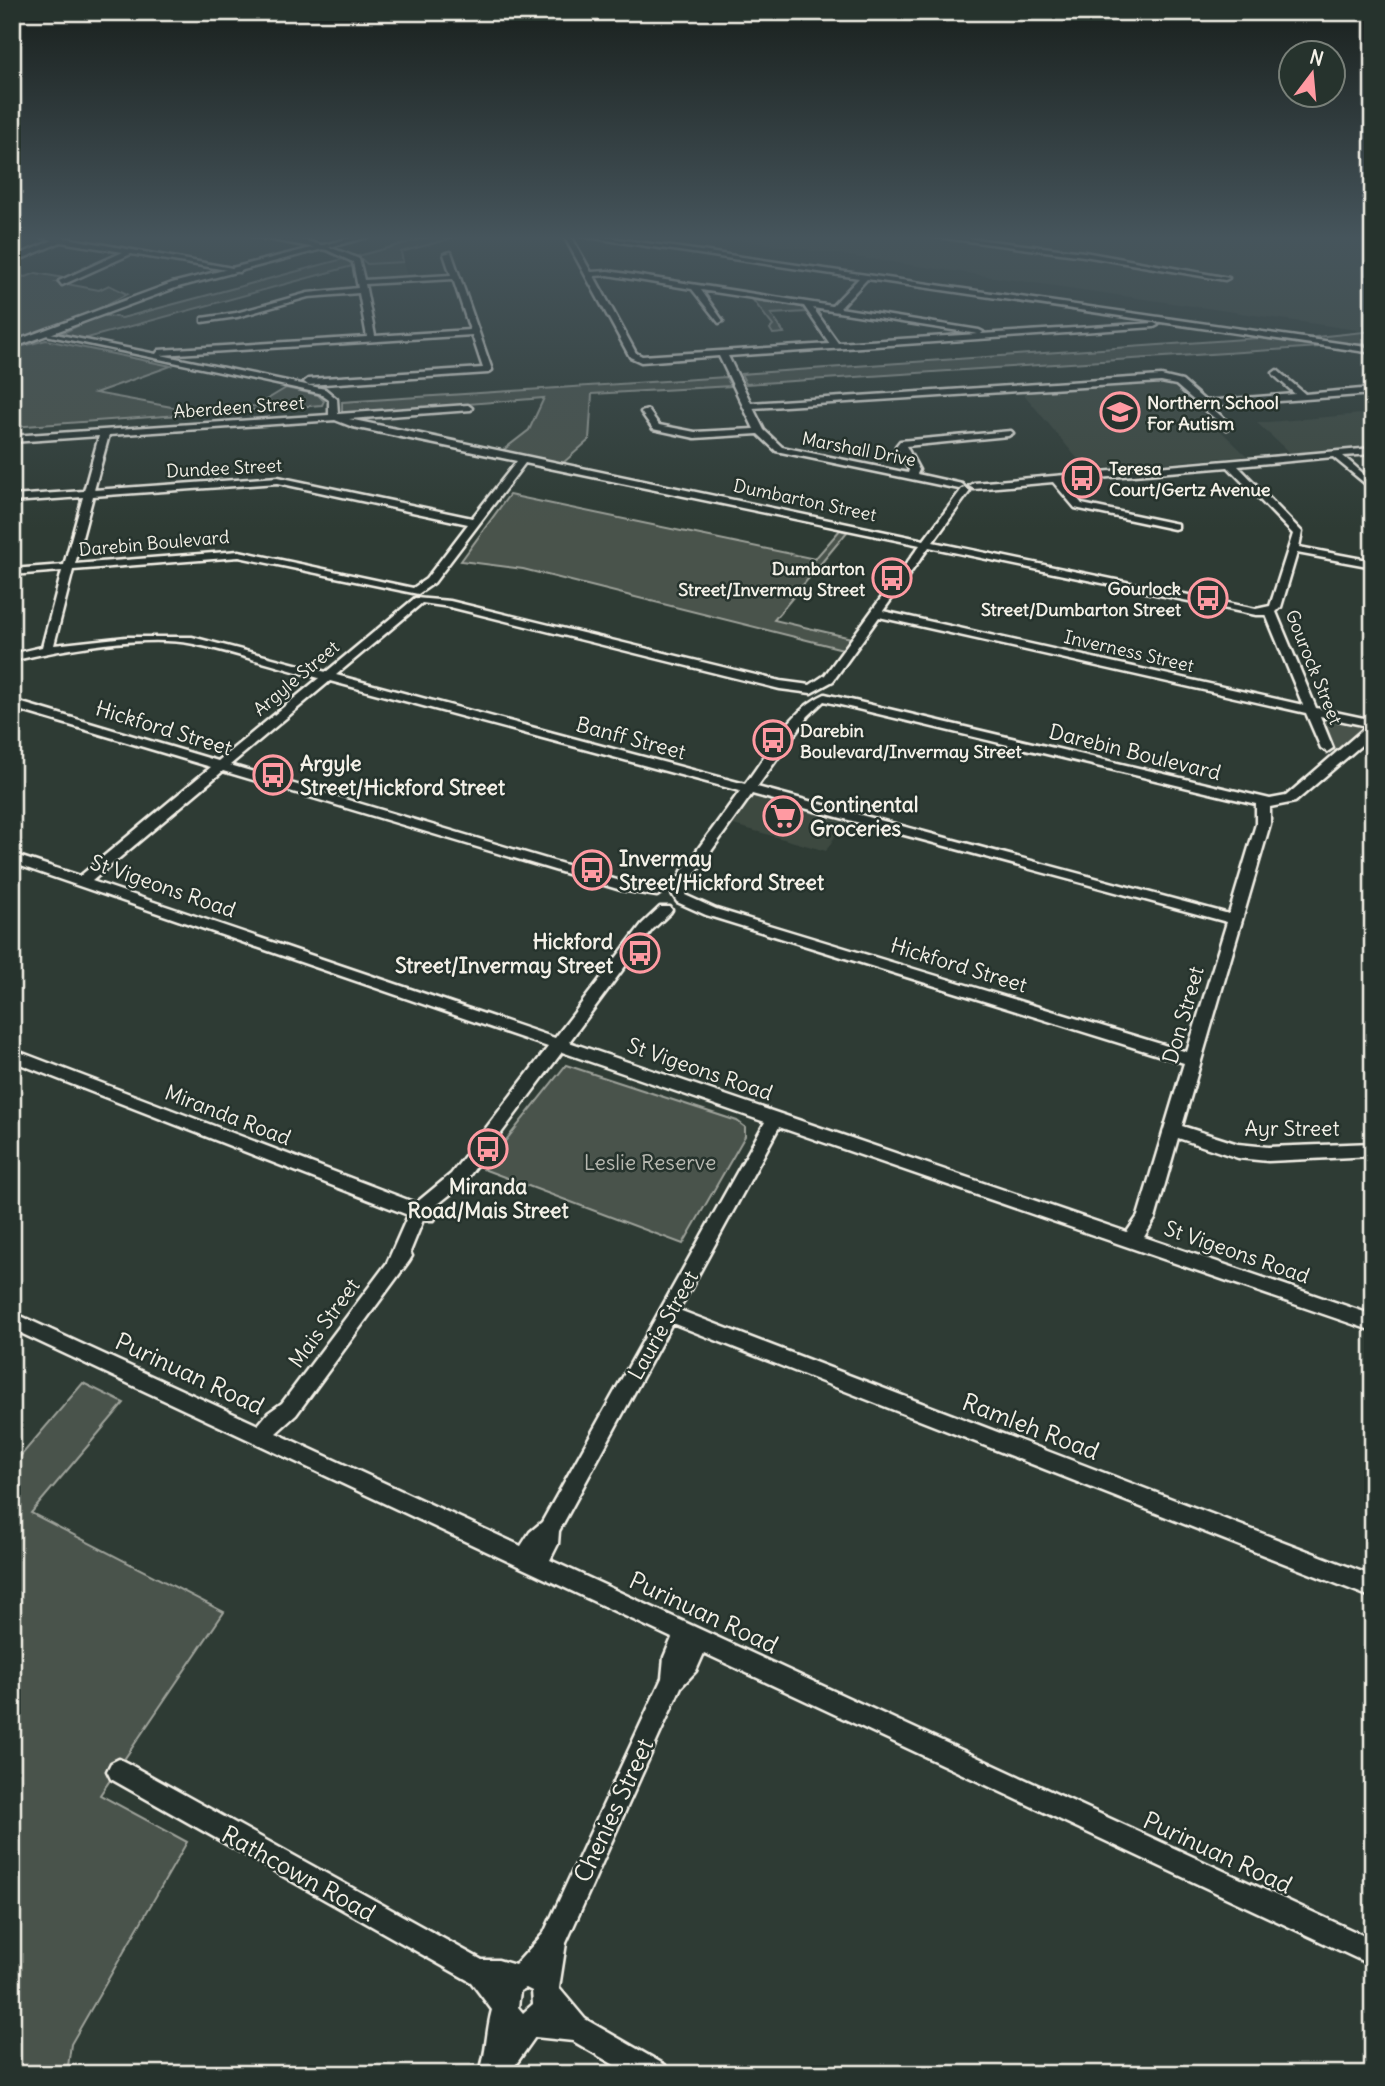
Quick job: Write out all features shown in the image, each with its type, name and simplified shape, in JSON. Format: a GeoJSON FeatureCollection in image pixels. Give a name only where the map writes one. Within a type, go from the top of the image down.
{"type":"FeatureCollection","features":[{"type":"Feature","properties":{"kind":"main road"},"geometry":{"type":"LineString","coordinates":[[12,345],[54,333]]}},
{"type":"Feature","properties":{"kind":"street"},"geometry":{"type":"LineString","coordinates":[[371,333],[372,339]]}},
{"type":"Feature","properties":{"kind":"street"},"geometry":{"type":"LineString","coordinates":[[139,354],[454,333]]}},
{"type":"Feature","properties":{"kind":"street"},"geometry":{"type":"LineString","coordinates":[[288,384],[488,370],[474,333]]}},
{"type":"Feature","properties":{"kind":"street"},"geometry":{"type":"LineString","coordinates":[[623,333],[636,357],[648,359],[1030,333]]}},
{"type":"Feature","properties":{"kind":"street"},"geometry":{"type":"LineString","coordinates":[[826,333],[835,347]]}},
{"type":"Feature","properties":{"kind":"street"},"geometry":{"type":"LineString","coordinates":[[981,333],[985,336]]}},
{"type":"Feature","properties":{"kind":"street"},"geometry":{"type":"LineString","coordinates":[[1254,333],[1373,351]]}},
{"type":"Feature","properties":{"kind":"street"},"geometry":{"type":"LineString","coordinates":[[50,335],[322,391],[333,399],[334,416]]}},
{"type":"Feature","properties":{"kind":"street"},"geometry":{"type":"LineString","coordinates":[[169,360],[175,352]]}},
{"type":"Feature","properties":{"kind":"street","name":"Marshall Drive"},"geometry":{"type":"LineString","coordinates":[[723,355],[760,431],[779,449],[966,488],[1055,478],[1373,452]]}},
{"type":"Feature","properties":{"kind":"street"},"geometry":{"type":"LineString","coordinates":[[1277,373],[1302,396]]}},
{"type":"Feature","properties":{"kind":"street"},"geometry":{"type":"LineString","coordinates":[[749,408],[1173,380],[1227,426]]}},
{"type":"Feature","properties":{"kind":"street"},"geometry":{"type":"LineString","coordinates":[[322,391],[331,381]]}},
{"type":"Feature","properties":{"kind":"street"},"geometry":{"type":"LineString","coordinates":[[1203,404],[1373,391]]}},
{"type":"Feature","properties":{"kind":"street","name":"Aberdeen Street"},"geometry":{"type":"LineString","coordinates":[[12,439],[468,408]]}},
{"type":"Feature","properties":{"kind":"street"},"geometry":{"type":"LineString","coordinates":[[645,412],[656,427],[695,435],[760,431]]}},
{"type":"Feature","properties":{"kind":"street","name":"Dumbarton Street"},"geometry":{"type":"LineString","coordinates":[[334,416],[354,424],[523,460],[1256,612],[1270,611]]}},
{"type":"Feature","properties":{"kind":"street"},"geometry":{"type":"LineString","coordinates":[[47,649],[105,432]]}},
{"type":"Feature","properties":{"kind":"street"},"geometry":{"type":"LineString","coordinates":[[911,475],[914,470],[901,446],[903,443],[1008,433]]}},
{"type":"Feature","properties":{"kind":"street"},"geometry":{"type":"LineString","coordinates":[[1336,455],[1373,487]]}},
{"type":"Feature","properties":{"kind":"street"},"geometry":{"type":"LineString","coordinates":[[416,597],[523,460]]}},
{"type":"Feature","properties":{"kind":"street"},"geometry":{"type":"LineString","coordinates":[[1230,463],[1297,531],[1294,548],[1373,564]]}},
{"type":"Feature","properties":{"kind":"street"},"geometry":{"type":"LineString","coordinates":[[1055,478],[1079,506],[1174,526]]}},
{"type":"Feature","properties":{"kind":"street","name":"Dundee Street"},"geometry":{"type":"LineString","coordinates":[[12,499],[278,480],[475,522]]}},
{"type":"Feature","properties":{"kind":"street"},"geometry":{"type":"LineString","coordinates":[[666,899],[687,874],[966,488]]}},
{"type":"Feature","properties":{"kind":"street","name":"Gourock Street"},"geometry":{"type":"LineString","coordinates":[[1294,548],[1275,607],[1270,611],[1327,748]]}},
{"type":"Feature","properties":{"kind":"street","name":"Darebin Boulevard"},"geometry":{"type":"LineString","coordinates":[[12,572],[239,554],[1270,803]]}},
{"type":"Feature","properties":{"kind":"street","name":"Argyle Street"},"geometry":{"type":"LineString","coordinates":[[82,882],[416,597]]}},
{"type":"Feature","properties":{"kind":"street","name":"Inverness Street"},"geometry":{"type":"LineString","coordinates":[[877,613],[1373,726]]}},
{"type":"Feature","properties":{"kind":"street","name":"Banff Street"},"geometry":{"type":"LineString","coordinates":[[12,658],[47,649],[170,639],[192,640],[1235,920]]}},
{"type":"Feature","properties":{"kind":"street","name":"Hickford Street"},"geometry":{"type":"LineString","coordinates":[[12,704],[711,912],[1194,1060]]}},
{"type":"Feature","properties":{"kind":"street"},"geometry":{"type":"LineString","coordinates":[[1270,803],[1290,799],[1373,726]]}},
{"type":"Feature","properties":{"kind":"street","name":"Don Street"},"geometry":{"type":"LineString","coordinates":[[1139,1242],[1148,1233],[1146,1219],[1263,824],[1276,815],[1270,803]]}},
{"type":"Feature","properties":{"kind":"street","name":"St Vigeons Road"},"geometry":{"type":"LineString","coordinates":[[12,858],[1373,1323]]}},
{"type":"Feature","properties":{"kind":"street","name":"Mais Street"},"geometry":{"type":"LineString","coordinates":[[267,1439],[286,1424],[289,1409],[421,1234],[424,1213],[445,1202],[457,1179],[666,899]]}},
{"type":"Feature","properties":{"kind":"street","name":"Miranda Road"},"geometry":{"type":"LineString","coordinates":[[12,1055],[424,1213]]}},
{"type":"Feature","properties":{"kind":"street","name":"Laurie Street"},"geometry":{"type":"LineString","coordinates":[[532,1561],[547,1544],[549,1529],[775,1119]]}},
{"type":"Feature","properties":{"kind":"street","name":"Ayr Street"},"geometry":{"type":"LineString","coordinates":[[1173,1130],[1238,1152],[1268,1154],[1373,1149]]}},
{"type":"Feature","properties":{"kind":"street","name":"Ramleh Road"},"geometry":{"type":"LineString","coordinates":[[669,1314],[1373,1587]]}},
{"type":"Feature","properties":{"kind":"street","name":"Purinuan Road"},"geometry":{"type":"LineString","coordinates":[[12,1320],[1373,1953]]}},
{"type":"Feature","properties":{"kind":"street","name":"Chenies Street"},"geometry":{"type":"LineString","coordinates":[[533,1984],[673,1679],[688,1663],[693,1637]]}},
{"type":"Feature","properties":{"kind":"street","name":"Rathcown Road"},"geometry":{"type":"LineString","coordinates":[[119,1771],[480,1973],[504,2007]]}},
{"type":"Feature","properties":{"kind":"street","name":"Rathcown Road"},"geometry":{"type":"LineString","coordinates":[[480,1973],[498,1973],[533,1984]]}},
{"type":"Feature","properties":{"kind":"street"},"geometry":{"type":"LineString","coordinates":[[494,2069],[507,1989],[533,1984]]}},
{"type":"Feature","properties":{"kind":"street"},"geometry":{"type":"LineString","coordinates":[[494,2069],[544,2011],[533,1984]]}},
{"type":"Feature","properties":{"kind":"street"},"geometry":{"type":"LineString","coordinates":[[533,1984],[576,2028],[656,2074]]}},
{"type":"Feature","properties":{"kind":"street"},"geometry":{"type":"LineString","coordinates":[[504,2007],[514,2024],[576,2028]]}},
{"type":"Feature","properties":{"kind":"shaded area","name":"Northern School For Autism"},"geometry":{"type":"Polygon","coordinates":[[[1171,383],[1247,456],[1086,469],[1022,392],[1171,383]]]}},
{"type":"Feature","properties":{"kind":"shaded area"},"geometry":{"type":"Polygon","coordinates":[[[1373,413],[1373,450],[1293,456],[1257,423],[1373,413]]]}},
{"type":"Feature","properties":{"kind":"shaded area"},"geometry":{"type":"Polygon","coordinates":[[[752,793],[846,819],[826,851],[730,824],[752,793]]]}},
{"type":"Feature","properties":{"kind":"green space"},"geometry":{"type":"Polygon","coordinates":[[[12,333],[38,333],[12,342],[12,333]]]}},
{"type":"Feature","properties":{"kind":"green space"},"geometry":{"type":"Polygon","coordinates":[[[62,333],[104,333],[80,340],[58,335],[62,333]]]}},
{"type":"Feature","properties":{"kind":"green space"},"geometry":{"type":"Polygon","coordinates":[[[1373,333],[1373,343],[1353,345],[1306,338],[1373,333]]]}},
{"type":"Feature","properties":{"kind":"green space"},"geometry":{"type":"Polygon","coordinates":[[[1259,338],[1320,347],[746,384],[741,374],[1259,338]]]}},
{"type":"Feature","properties":{"kind":"green space"},"geometry":{"type":"Polygon","coordinates":[[[46,340],[171,366],[95,393],[188,410],[256,406],[286,388],[318,395],[324,401],[322,405],[12,427],[12,349],[46,340]]]}},
{"type":"Feature","properties":{"kind":"green space"},"geometry":{"type":"Polygon","coordinates":[[[726,377],[731,386],[592,394],[589,440],[563,463],[502,451],[529,430],[544,398],[342,414],[342,402],[726,377]]]}},
{"type":"Feature","properties":{"kind":"green space"},"geometry":{"type":"Polygon","coordinates":[[[509,495],[815,559],[840,530],[847,532],[774,620],[851,638],[843,649],[523,569],[461,561],[509,495]]]}},
{"type":"Feature","properties":{"kind":"green space"},"geometry":{"type":"Polygon","coordinates":[[[1322,717],[1367,727],[1336,754],[1322,717]]]}},
{"type":"Feature","properties":{"kind":"green space","name":"Leslie Reserve"},"geometry":{"type":"Polygon","coordinates":[[[566,1065],[737,1121],[745,1127],[745,1136],[683,1244],[483,1169],[566,1065]]]}},
{"type":"Feature","properties":{"kind":"green space"},"geometry":{"type":"Polygon","coordinates":[[[83,1383],[124,1403],[31,1513],[224,1612],[100,1795],[187,1842],[71,2044],[67,2074],[12,2074],[12,1466],[83,1383]]]}},
{"type":"Feature","properties":{"kind":"place","name":"Northern School For Autism"},"geometry":{"type":"Point","coordinates":[1120,412]}},
{"type":"Feature","properties":{"kind":"place","name":"Teresa Court/Gertz Avenue"},"geometry":{"type":"Point","coordinates":[1082,478]}},
{"type":"Feature","properties":{"kind":"place","name":"Dumbarton Street/Invermay Street"},"geometry":{"type":"Point","coordinates":[892,578]}},
{"type":"Feature","properties":{"kind":"place","name":"Gourlock Street/Dumbarton Street"},"geometry":{"type":"Point","coordinates":[1208,598]}},
{"type":"Feature","properties":{"kind":"place","name":"Darebin Boulevard/Invermay Street"},"geometry":{"type":"Point","coordinates":[773,740]}},
{"type":"Feature","properties":{"kind":"place","name":"Argyle Street/Hickford Street"},"geometry":{"type":"Point","coordinates":[273,775]}},
{"type":"Feature","properties":{"kind":"place","name":"Continental Groceries"},"geometry":{"type":"Point","coordinates":[783,816]}},
{"type":"Feature","properties":{"kind":"place","name":"Invermay Street/Hickford Street"},"geometry":{"type":"Point","coordinates":[592,870]}},
{"type":"Feature","properties":{"kind":"place","name":"Hickford Street/Invermay Street"},"geometry":{"type":"Point","coordinates":[640,953]}},
{"type":"Feature","properties":{"kind":"place","name":"Miranda Road/Mais Street"},"geometry":{"type":"Point","coordinates":[488,1149]}}]}
